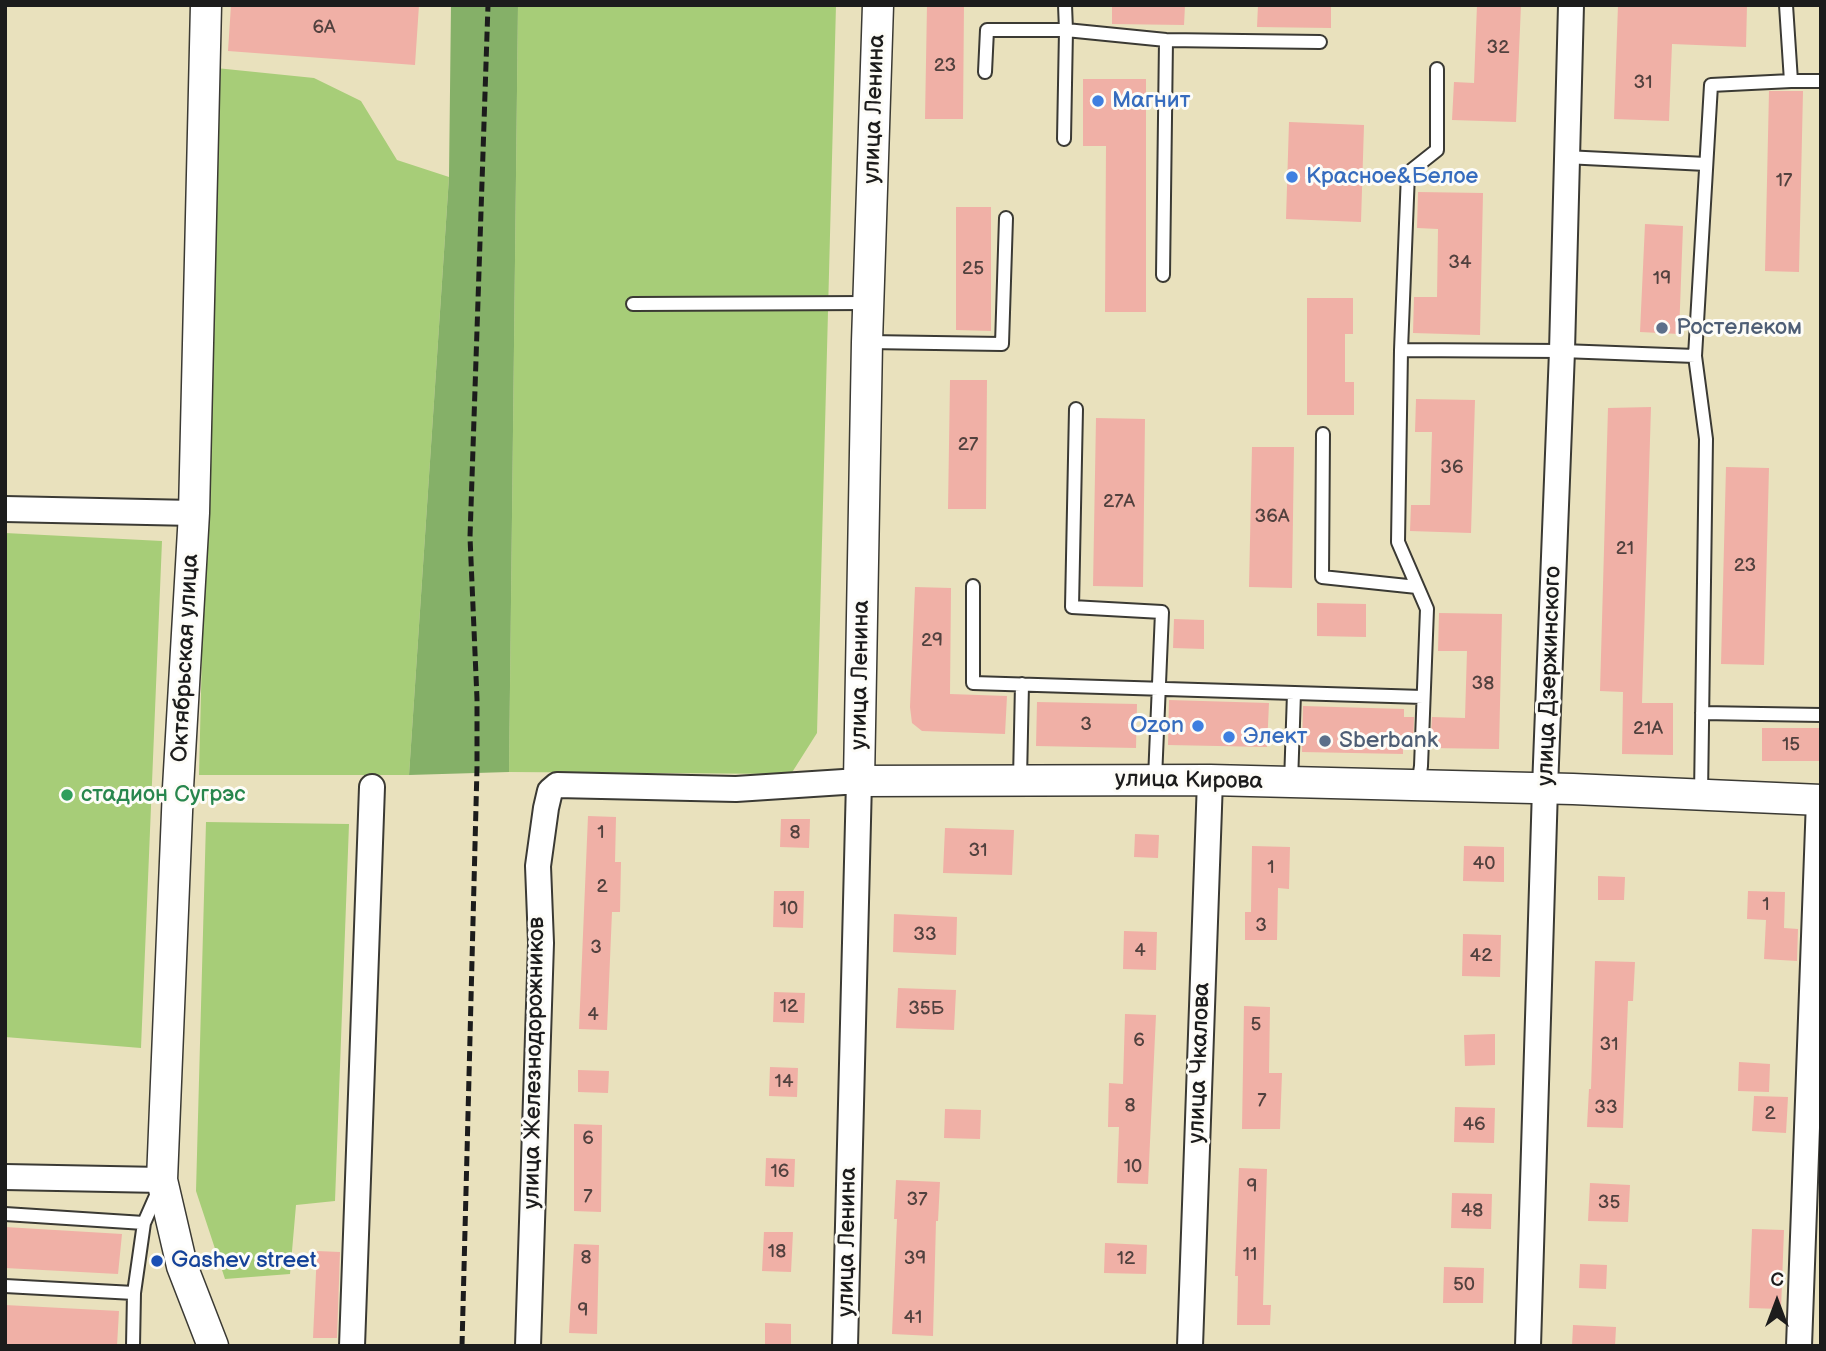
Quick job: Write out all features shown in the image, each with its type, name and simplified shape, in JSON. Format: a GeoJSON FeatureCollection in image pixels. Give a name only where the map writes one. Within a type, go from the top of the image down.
{"type":"FeatureCollection","features":[{"type":"Feature","properties":{"kind":"street","name":"Октябрьская улица"},"geometry":{"type":"LineString","coordinates":[[206,5],[194,513],[178,788],[162,1180],[182,1266],[212,1345]]}},
{"type":"Feature","properties":{"kind":"street","name":"улица Ленина"},"geometry":{"type":"LineString","coordinates":[[845,1346],[867,342],[878,5]]}},
{"type":"Feature","properties":{"kind":"street","name":"улица Дзержинского"},"geometry":{"type":"LineString","coordinates":[[1528,1346],[1571,5]]}},
{"type":"Feature","properties":{"kind":"street"},"geometry":{"type":"LineString","coordinates":[[5,509],[194,513]]}},
{"type":"Feature","properties":{"kind":"street","name":"улица Кирова"},"geometry":{"type":"LineString","coordinates":[[557,785],[736,789],[859,781],[1155,779],[1545,788],[1820,800]]}},
{"type":"Feature","properties":{"kind":"street","name":"улица Чкалова"},"geometry":{"type":"LineString","coordinates":[[1190,1346],[1210,780]]}},
{"type":"Feature","properties":{"kind":"street","name":"улица Железнодорожников"},"geometry":{"type":"LineString","coordinates":[[528,1346],[541,943],[538,866],[546,808],[550,791],[557,785]]}},
{"type":"Feature","properties":{"kind":"street"},"geometry":{"type":"LineString","coordinates":[[352,1346],[372,787]]}},
{"type":"Feature","properties":{"kind":"street"},"geometry":{"type":"LineString","coordinates":[[1799,1346],[1820,800]]}},
{"type":"Feature","properties":{"kind":"street"},"geometry":{"type":"LineString","coordinates":[[5,1177],[162,1180]]}},
{"type":"Feature","properties":{"kind":"lane"},"geometry":{"type":"LineString","coordinates":[[1064,139],[1065,5]]}},
{"type":"Feature","properties":{"kind":"lane"},"geometry":{"type":"LineString","coordinates":[[1786,5],[1791,81]]}},
{"type":"Feature","properties":{"kind":"lane"},"geometry":{"type":"LineString","coordinates":[[985,72],[987,30],[1066,30],[1166,40],[1320,42]]}},
{"type":"Feature","properties":{"kind":"lane"},"geometry":{"type":"LineString","coordinates":[[1163,275],[1166,40]]}},
{"type":"Feature","properties":{"kind":"lane"},"geometry":{"type":"LineString","coordinates":[[1418,786],[1427,609],[1398,542],[1401,350],[1408,173],[1437,150],[1437,69]]}},
{"type":"Feature","properties":{"kind":"lane"},"geometry":{"type":"LineString","coordinates":[[1701,795],[1706,439],[1695,356],[1711,85],[1821,81]]}},
{"type":"Feature","properties":{"kind":"lane"},"geometry":{"type":"LineString","coordinates":[[1565,158],[1706,164]]}},
{"type":"Feature","properties":{"kind":"lane"},"geometry":{"type":"LineString","coordinates":[[867,342],[1002,344],[1006,218]]}},
{"type":"Feature","properties":{"kind":"lane"},"geometry":{"type":"LineString","coordinates":[[633,304],[869,303]]}},
{"type":"Feature","properties":{"kind":"lane"},"geometry":{"type":"LineString","coordinates":[[1401,350],[1562,351],[1695,356]]}},
{"type":"Feature","properties":{"kind":"lane"},"geometry":{"type":"LineString","coordinates":[[1076,409],[1072,607],[1162,612],[1155,779]]}},
{"type":"Feature","properties":{"kind":"lane"},"geometry":{"type":"LineString","coordinates":[[1322,435],[1322,578],[1417,587]]}},
{"type":"Feature","properties":{"kind":"lane"},"geometry":{"type":"LineString","coordinates":[[973,586],[973,683],[1423,697]]}},
{"type":"Feature","properties":{"kind":"lane"},"geometry":{"type":"LineString","coordinates":[[1020,779],[1022,684]]}},
{"type":"Feature","properties":{"kind":"lane"},"geometry":{"type":"LineString","coordinates":[[1291,783],[1294,693]]}},
{"type":"Feature","properties":{"kind":"lane"},"geometry":{"type":"LineString","coordinates":[[1702,713],[1821,715]]}},
{"type":"Feature","properties":{"kind":"lane"},"geometry":{"type":"LineString","coordinates":[[133,1346],[134,1293],[144,1223],[162,1180]]}},
{"type":"Feature","properties":{"kind":"lane"},"geometry":{"type":"LineString","coordinates":[[5,1214],[144,1223]]}},
{"type":"Feature","properties":{"kind":"lane"},"geometry":{"type":"LineString","coordinates":[[5,1286],[134,1293]]}},
{"type":"Feature","properties":{"kind":"green space"},"geometry":{"type":"Polygon","coordinates":[[[451,5],[518,5],[509,772],[409,775],[449,177],[451,5]]]}},
{"type":"Feature","properties":{"kind":"green space"},"geometry":{"type":"Polygon","coordinates":[[[518,5],[836,5],[817,733],[791,774],[509,772],[518,5]]]}},
{"type":"Feature","properties":{"kind":"green space"},"geometry":{"type":"Polygon","coordinates":[[[216,68],[314,78],[361,101],[397,160],[449,177],[409,775],[199,775],[216,68]]]}},
{"type":"Feature","properties":{"kind":"green space","name":"стадион Сугрэс"},"geometry":{"type":"Polygon","coordinates":[[[5,533],[162,541],[141,1048],[5,1037],[5,533]]]}},
{"type":"Feature","properties":{"kind":"green space"},"geometry":{"type":"Polygon","coordinates":[[[206,822],[349,824],[335,1201],[296,1205],[290,1274],[225,1279],[196,1191],[206,822]]]}},
{"type":"Feature","properties":{"kind":"building"},"geometry":{"type":"Polygon","coordinates":[[[231,5],[419,5],[415,65],[228,51],[231,5]]]}},
{"type":"Feature","properties":{"kind":"building"},"geometry":{"type":"Polygon","coordinates":[[[927,5],[964,5],[963,119],[925,119],[927,5]]]}},
{"type":"Feature","properties":{"kind":"building"},"geometry":{"type":"Polygon","coordinates":[[[1112,5],[1185,5],[1184,25],[1112,24],[1112,5]]]}},
{"type":"Feature","properties":{"kind":"building"},"geometry":{"type":"Polygon","coordinates":[[[1258,5],[1331,5],[1331,28],[1257,27],[1258,5]]]}},
{"type":"Feature","properties":{"kind":"building"},"geometry":{"type":"Polygon","coordinates":[[[1477,5],[1521,5],[1516,122],[1452,120],[1454,82],[1474,83],[1477,5]]]}},
{"type":"Feature","properties":{"kind":"building"},"geometry":{"type":"Polygon","coordinates":[[[1618,5],[1747,5],[1746,47],[1672,44],[1669,121],[1614,119],[1618,5]]]}},
{"type":"Feature","properties":{"kind":"building"},"geometry":{"type":"Polygon","coordinates":[[[1083,79],[1146,79],[1146,312],[1105,312],[1106,146],[1083,146],[1083,79]]]}},
{"type":"Feature","properties":{"kind":"building"},"geometry":{"type":"Polygon","coordinates":[[[1769,91],[1803,91],[1799,272],[1765,271],[1769,91]]]}},
{"type":"Feature","properties":{"kind":"building"},"geometry":{"type":"Polygon","coordinates":[[[1289,122],[1364,125],[1361,222],[1286,219],[1289,122]]]}},
{"type":"Feature","properties":{"kind":"building"},"geometry":{"type":"Polygon","coordinates":[[[1418,192],[1483,193],[1480,335],[1413,333],[1414,297],[1437,297],[1438,229],[1417,228],[1418,192]]]}},
{"type":"Feature","properties":{"kind":"building"},"geometry":{"type":"Polygon","coordinates":[[[956,207],[991,207],[991,331],[956,330],[956,207]]]}},
{"type":"Feature","properties":{"kind":"building"},"geometry":{"type":"Polygon","coordinates":[[[1645,224],[1683,226],[1679,334],[1640,332],[1645,224]]]}},
{"type":"Feature","properties":{"kind":"building"},"geometry":{"type":"Polygon","coordinates":[[[1307,298],[1353,298],[1353,334],[1345,334],[1345,382],[1354,382],[1354,415],[1307,415],[1307,298]]]}},
{"type":"Feature","properties":{"kind":"building"},"geometry":{"type":"Polygon","coordinates":[[[950,380],[987,380],[986,509],[948,509],[950,380]]]}},
{"type":"Feature","properties":{"kind":"building"},"geometry":{"type":"Polygon","coordinates":[[[1416,399],[1475,400],[1471,533],[1410,531],[1411,505],[1430,505],[1432,432],[1415,432],[1416,399]]]}},
{"type":"Feature","properties":{"kind":"building"},"geometry":{"type":"Polygon","coordinates":[[[1651,407],[1642,703],[1673,703],[1673,755],[1622,754],[1623,692],[1600,691],[1608,408],[1651,407]]]}},
{"type":"Feature","properties":{"kind":"building"},"geometry":{"type":"Polygon","coordinates":[[[1096,418],[1145,419],[1143,587],[1093,586],[1096,418]]]}},
{"type":"Feature","properties":{"kind":"building"},"geometry":{"type":"Polygon","coordinates":[[[1252,447],[1294,447],[1292,588],[1249,587],[1252,447]]]}},
{"type":"Feature","properties":{"kind":"building"},"geometry":{"type":"Polygon","coordinates":[[[1726,467],[1769,468],[1764,665],[1721,664],[1726,467]]]}},
{"type":"Feature","properties":{"kind":"building"},"geometry":{"type":"Polygon","coordinates":[[[915,587],[951,588],[950,694],[1007,696],[1005,734],[922,731],[912,723],[910,707],[915,587]]]}},
{"type":"Feature","properties":{"kind":"building"},"geometry":{"type":"Polygon","coordinates":[[[1317,603],[1366,604],[1366,637],[1317,636],[1317,603]]]}},
{"type":"Feature","properties":{"kind":"building"},"geometry":{"type":"Polygon","coordinates":[[[1439,613],[1502,614],[1499,749],[1430,748],[1432,717],[1465,718],[1467,651],[1438,651],[1439,613]]]}},
{"type":"Feature","properties":{"kind":"building"},"geometry":{"type":"Polygon","coordinates":[[[1174,619],[1204,620],[1204,649],[1173,648],[1174,619]]]}},
{"type":"Feature","properties":{"kind":"building"},"geometry":{"type":"Polygon","coordinates":[[[1169,700],[1269,703],[1267,747],[1168,745],[1169,700]]]}},
{"type":"Feature","properties":{"kind":"building"},"geometry":{"type":"Polygon","coordinates":[[[1037,702],[1137,704],[1136,748],[1036,746],[1037,702]]]}},
{"type":"Feature","properties":{"kind":"building"},"geometry":{"type":"Polygon","coordinates":[[[1303,706],[1404,709],[1404,717],[1414,717],[1413,748],[1403,747],[1403,754],[1302,752],[1303,706]]]}},
{"type":"Feature","properties":{"kind":"building"},"geometry":{"type":"Polygon","coordinates":[[[1762,728],[1821,728],[1821,761],[1762,761],[1762,728]]]}},
{"type":"Feature","properties":{"kind":"building"},"geometry":{"type":"Polygon","coordinates":[[[588,816],[616,817],[615,862],[621,862],[620,912],[612,912],[607,1030],[579,1029],[588,816]]]}},
{"type":"Feature","properties":{"kind":"building"},"geometry":{"type":"Polygon","coordinates":[[[781,819],[810,819],[809,848],[780,847],[781,819]]]}},
{"type":"Feature","properties":{"kind":"building"},"geometry":{"type":"Polygon","coordinates":[[[945,828],[1014,830],[1012,875],[943,873],[945,828]]]}},
{"type":"Feature","properties":{"kind":"building"},"geometry":{"type":"Polygon","coordinates":[[[1135,834],[1159,835],[1158,858],[1134,857],[1135,834]]]}},
{"type":"Feature","properties":{"kind":"building"},"geometry":{"type":"Polygon","coordinates":[[[1252,846],[1290,847],[1289,889],[1278,888],[1277,940],[1245,940],[1245,912],[1251,912],[1252,846]]]}},
{"type":"Feature","properties":{"kind":"building"},"geometry":{"type":"Polygon","coordinates":[[[1464,846],[1504,847],[1504,882],[1463,881],[1464,846]]]}},
{"type":"Feature","properties":{"kind":"building"},"geometry":{"type":"Polygon","coordinates":[[[1598,876],[1625,877],[1624,900],[1598,900],[1598,876]]]}},
{"type":"Feature","properties":{"kind":"building"},"geometry":{"type":"Polygon","coordinates":[[[774,891],[804,891],[803,928],[773,927],[774,891]]]}},
{"type":"Feature","properties":{"kind":"building"},"geometry":{"type":"Polygon","coordinates":[[[1748,891],[1785,892],[1784,928],[1798,929],[1797,961],[1764,959],[1766,920],[1747,919],[1748,891]]]}},
{"type":"Feature","properties":{"kind":"building"},"geometry":{"type":"Polygon","coordinates":[[[894,914],[957,917],[956,955],[893,952],[894,914]]]}},
{"type":"Feature","properties":{"kind":"building"},"geometry":{"type":"Polygon","coordinates":[[[1124,931],[1157,932],[1156,970],[1123,969],[1124,931]]]}},
{"type":"Feature","properties":{"kind":"building"},"geometry":{"type":"Polygon","coordinates":[[[1463,934],[1501,935],[1500,977],[1462,976],[1463,934]]]}},
{"type":"Feature","properties":{"kind":"building"},"geometry":{"type":"Polygon","coordinates":[[[1595,961],[1635,962],[1633,1001],[1628,1001],[1623,1128],[1587,1127],[1591,1089],[1595,961]]]}},
{"type":"Feature","properties":{"kind":"building"},"geometry":{"type":"Polygon","coordinates":[[[898,988],[956,990],[954,1030],[896,1028],[898,988]]]}},
{"type":"Feature","properties":{"kind":"building"},"geometry":{"type":"Polygon","coordinates":[[[774,992],[805,993],[804,1023],[773,1022],[774,992]]]}},
{"type":"Feature","properties":{"kind":"building"},"geometry":{"type":"Polygon","coordinates":[[[1244,1006],[1270,1007],[1269,1073],[1282,1073],[1280,1129],[1242,1129],[1244,1006]]]}},
{"type":"Feature","properties":{"kind":"building"},"geometry":{"type":"Polygon","coordinates":[[[1125,1014],[1156,1015],[1148,1184],[1117,1183],[1119,1127],[1108,1127],[1109,1083],[1123,1084],[1125,1014]]]}},
{"type":"Feature","properties":{"kind":"building"},"geometry":{"type":"Polygon","coordinates":[[[1495,1034],[1495,1065],[1465,1066],[1464,1035],[1495,1034]]]}},
{"type":"Feature","properties":{"kind":"building"},"geometry":{"type":"Polygon","coordinates":[[[1739,1062],[1770,1064],[1769,1092],[1738,1091],[1739,1062]]]}},
{"type":"Feature","properties":{"kind":"building"},"geometry":{"type":"Polygon","coordinates":[[[770,1067],[798,1068],[797,1097],[769,1096],[770,1067]]]}},
{"type":"Feature","properties":{"kind":"building"},"geometry":{"type":"Polygon","coordinates":[[[578,1070],[609,1071],[608,1093],[578,1092],[578,1070]]]}},
{"type":"Feature","properties":{"kind":"building"},"geometry":{"type":"Polygon","coordinates":[[[1754,1096],[1788,1097],[1786,1133],[1752,1131],[1754,1096]]]}},
{"type":"Feature","properties":{"kind":"building"},"geometry":{"type":"Polygon","coordinates":[[[1455,1107],[1495,1108],[1494,1143],[1454,1142],[1455,1107]]]}},
{"type":"Feature","properties":{"kind":"building"},"geometry":{"type":"Polygon","coordinates":[[[945,1109],[981,1110],[980,1139],[944,1138],[945,1109]]]}},
{"type":"Feature","properties":{"kind":"building"},"geometry":{"type":"Polygon","coordinates":[[[574,1124],[602,1125],[601,1212],[574,1211],[574,1124]]]}},
{"type":"Feature","properties":{"kind":"building"},"geometry":{"type":"Polygon","coordinates":[[[766,1158],[795,1159],[794,1187],[765,1186],[766,1158]]]}},
{"type":"Feature","properties":{"kind":"building"},"geometry":{"type":"Polygon","coordinates":[[[1239,1168],[1267,1169],[1263,1305],[1271,1305],[1270,1325],[1237,1325],[1238,1276],[1235,1276],[1239,1168]]]}},
{"type":"Feature","properties":{"kind":"building"},"geometry":{"type":"Polygon","coordinates":[[[896,1180],[940,1182],[936,1221],[933,1336],[892,1334],[896,1180]]]}},
{"type":"Feature","properties":{"kind":"building"},"geometry":{"type":"Polygon","coordinates":[[[1590,1183],[1630,1185],[1628,1222],[1588,1221],[1590,1183]]]}},
{"type":"Feature","properties":{"kind":"building"},"geometry":{"type":"Polygon","coordinates":[[[1452,1193],[1492,1194],[1491,1229],[1451,1228],[1452,1193]]]}},
{"type":"Feature","properties":{"kind":"building"},"geometry":{"type":"Polygon","coordinates":[[[5,1227],[122,1234],[118,1274],[5,1268],[5,1227]]]}},
{"type":"Feature","properties":{"kind":"building"},"geometry":{"type":"Polygon","coordinates":[[[1752,1229],[1784,1230],[1781,1309],[1749,1308],[1752,1229]]]}},
{"type":"Feature","properties":{"kind":"building"},"geometry":{"type":"Polygon","coordinates":[[[764,1232],[793,1232],[791,1272],[762,1271],[764,1232]]]}},
{"type":"Feature","properties":{"kind":"building"},"geometry":{"type":"Polygon","coordinates":[[[1105,1243],[1147,1245],[1146,1274],[1104,1273],[1105,1243]]]}},
{"type":"Feature","properties":{"kind":"building"},"geometry":{"type":"Polygon","coordinates":[[[574,1244],[599,1245],[597,1334],[569,1333],[574,1244]]]}},
{"type":"Feature","properties":{"kind":"building"},"geometry":{"type":"Polygon","coordinates":[[[317,1251],[340,1252],[337,1338],[313,1338],[317,1251]]]}},
{"type":"Feature","properties":{"kind":"building"},"geometry":{"type":"Polygon","coordinates":[[[1580,1264],[1607,1265],[1606,1289],[1579,1288],[1580,1264]]]}},
{"type":"Feature","properties":{"kind":"building"},"geometry":{"type":"Polygon","coordinates":[[[1444,1267],[1484,1268],[1483,1303],[1443,1303],[1444,1267]]]}},
{"type":"Feature","properties":{"kind":"building"},"geometry":{"type":"Polygon","coordinates":[[[5,1305],[119,1311],[117,1346],[5,1346],[5,1305]]]}},
{"type":"Feature","properties":{"kind":"building"},"geometry":{"type":"Polygon","coordinates":[[[765,1323],[791,1324],[791,1346],[765,1346],[765,1323]]]}},
{"type":"Feature","properties":{"kind":"building"},"geometry":{"type":"Polygon","coordinates":[[[1573,1325],[1616,1327],[1615,1346],[1572,1346],[1573,1325]]]}},
{"type":"Feature","properties":{"kind":"railway"},"geometry":{"type":"LineString","coordinates":[[462,1346],[477,768],[470,537],[488,5]]}},
{"type":"Feature","properties":{"kind":"place","name":"Магнит"},"geometry":{"type":"Point","coordinates":[1098,101]}},
{"type":"Feature","properties":{"kind":"place","name":"Красное&Белое"},"geometry":{"type":"Point","coordinates":[1292,177]}},
{"type":"Feature","properties":{"kind":"place","name":"Ростелеком"},"geometry":{"type":"Point","coordinates":[1662,328]}},
{"type":"Feature","properties":{"kind":"place","name":"Ozon"},"geometry":{"type":"Point","coordinates":[1198,726]}},
{"type":"Feature","properties":{"kind":"place","name":"Элект"},"geometry":{"type":"Point","coordinates":[1229,737]}},
{"type":"Feature","properties":{"kind":"place","name":"Sberbank"},"geometry":{"type":"Point","coordinates":[1325,741]}},
{"type":"Feature","properties":{"kind":"place","name":"стадион Сугрэс"},"geometry":{"type":"Point","coordinates":[67,795]}},
{"type":"Feature","properties":{"kind":"place","name":"Gashev street"},"geometry":{"type":"Point","coordinates":[157,1261]}}]}
